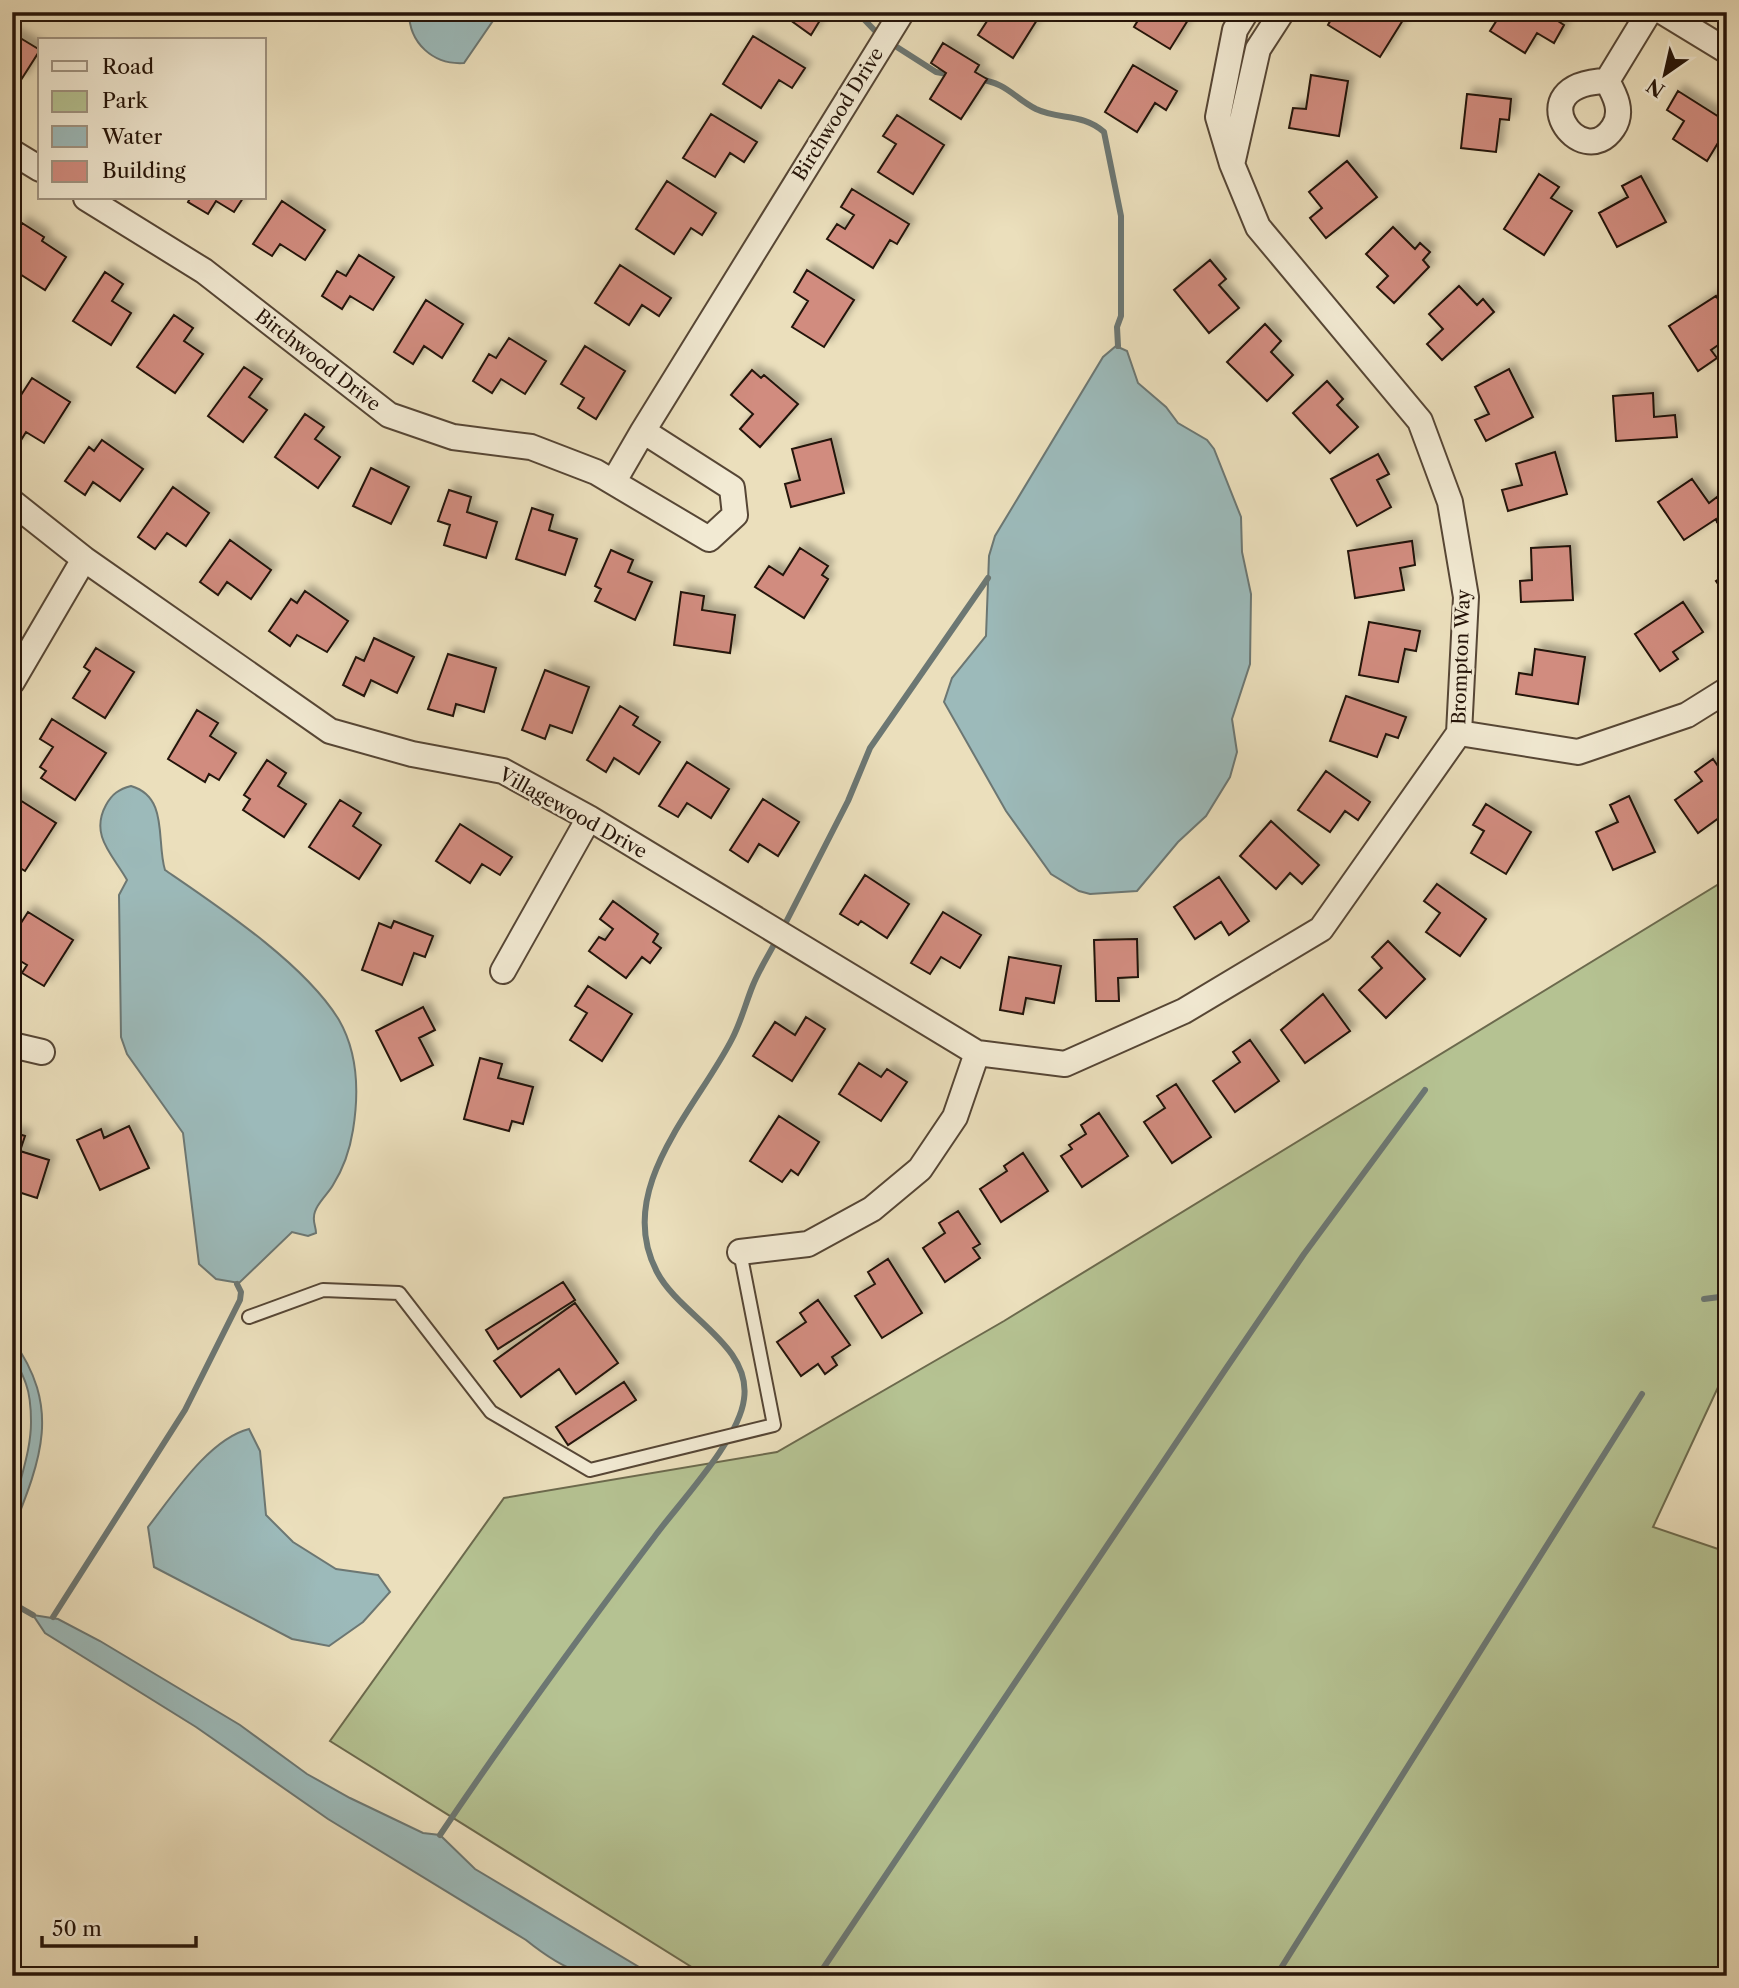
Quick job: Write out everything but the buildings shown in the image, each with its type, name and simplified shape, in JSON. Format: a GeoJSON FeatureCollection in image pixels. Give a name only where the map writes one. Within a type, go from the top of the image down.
{"type":"FeatureCollection","features":[{"type":"Feature","properties":{"kind":"street","name":"Birchwood Drive"},"geometry":{"type":"LineString","coordinates":[[614,481],[902,12]]}},
{"type":"Feature","properties":{"kind":"street","name":"Brompton Way"},"geometry":{"type":"LineString","coordinates":[[1065,1065],[1184,1011],[1321,929],[1460,733],[1466,597],[1450,502],[1420,421],[1258,227],[1232,164],[1218,117],[1235,30],[1246,12]]}},
{"type":"Feature","properties":{"kind":"street"},"geometry":{"type":"LineString","coordinates":[[1232,164],[1258,49],[1282,12]]}},
{"type":"Feature","properties":{"kind":"street"},"geometry":{"type":"LineString","coordinates":[[1607,81],[1649,12]]}},
{"type":"Feature","properties":{"kind":"street"},"geometry":{"type":"LineString","coordinates":[[1663,12],[1727,51]]}},
{"type":"Feature","properties":{"kind":"street"},"geometry":{"type":"LineString","coordinates":[[12,152],[38,168]]}},
{"type":"Feature","properties":{"kind":"street","name":"Birchwood Drive"},"geometry":{"type":"LineString","coordinates":[[89,200],[204,271],[389,415],[453,437],[531,447],[614,481],[709,539],[735,515],[732,488],[643,431]]}},
{"type":"Feature","properties":{"kind":"street","name":"Villagewood Drive"},"geometry":{"type":"LineString","coordinates":[[12,502],[84,559],[330,731],[412,754],[503,771],[589,818],[977,1053],[1065,1065]]}},
{"type":"Feature","properties":{"kind":"street","name":"Villagewood Drive"},"geometry":{"type":"LineString","coordinates":[[12,524],[84,559]]}},
{"type":"Feature","properties":{"kind":"street"},"geometry":{"type":"LineString","coordinates":[[12,682],[84,559]]}},
{"type":"Feature","properties":{"kind":"street"},"geometry":{"type":"LineString","coordinates":[[1460,733],[1578,752],[1687,715],[1727,691]]}},
{"type":"Feature","properties":{"kind":"street"},"geometry":{"type":"LineString","coordinates":[[503,971],[589,818]]}},
{"type":"Feature","properties":{"kind":"street"},"geometry":{"type":"LineString","coordinates":[[12,1045],[43,1052]]}},
{"type":"Feature","properties":{"kind":"street"},"geometry":{"type":"LineString","coordinates":[[740,1252],[808,1244],[872,1209],[920,1169],[955,1117],[977,1053]]}},
{"type":"Feature","properties":{"kind":"lane"},"geometry":{"type":"LineString","coordinates":[[249,1317],[323,1290],[400,1293],[491,1412],[590,1469],[774,1425],[740,1252]]}},
{"type":"Feature","properties":{"kind":"green space"},"geometry":{"type":"Polygon","coordinates":[[[1727,879],[1727,1368],[1653,1527],[1727,1552],[1727,1976],[706,1976],[330,1741],[504,1498],[777,1452],[1004,1321],[1727,879]]]}},
{"type":"Feature","properties":{"kind":"water"},"geometry":{"type":"Polygon","coordinates":[[[409,12],[499,12],[464,63],[453,63],[433,56],[418,42],[410,23],[409,12]]]}},
{"type":"Feature","properties":{"kind":"water"},"geometry":{"type":"Polygon","coordinates":[[[1116,346],[1127,351],[1138,383],[1166,407],[1178,423],[1207,440],[1214,449],[1241,517],[1242,552],[1251,594],[1250,664],[1232,719],[1237,752],[1230,777],[1206,816],[1178,842],[1137,891],[1090,894],[1079,891],[1051,874],[1006,811],[944,702],[952,678],[986,636],[989,556],[995,536],[1103,357],[1116,346]]]}},
{"type":"Feature","properties":{"kind":"water"},"geometry":{"type":"Polygon","coordinates":[[[131,786],[143,792],[156,810],[165,870],[260,938],[305,978],[339,1020],[350,1046],[356,1102],[352,1137],[340,1172],[315,1213],[316,1233],[308,1236],[292,1232],[239,1283],[216,1279],[199,1264],[183,1133],[127,1054],[121,1037],[119,895],[127,880],[105,845],[100,826],[101,816],[111,798],[119,790],[131,786]]]}},
{"type":"Feature","properties":{"kind":"water"},"geometry":{"type":"Polygon","coordinates":[[[12,1339],[28,1364],[37,1388],[42,1411],[42,1434],[31,1481],[12,1532],[31,1422],[26,1384],[15,1357],[12,1339]]]}},
{"type":"Feature","properties":{"kind":"water"},"geometry":{"type":"Polygon","coordinates":[[[249,1429],[260,1451],[266,1515],[293,1542],[336,1569],[378,1575],[390,1592],[363,1622],[329,1646],[292,1639],[154,1567],[148,1527],[206,1456],[234,1435],[249,1429]]]}},
{"type":"Feature","properties":{"kind":"water"},"geometry":{"type":"Polygon","coordinates":[[[33,1615],[58,1619],[100,1641],[240,1725],[307,1774],[350,1798],[423,1833],[440,1835],[475,1869],[654,1976],[599,1975],[559,1963],[328,1819],[196,1727],[45,1633],[33,1615]]]}},
{"type":"Feature","properties":{"kind":"waterway"},"geometry":{"type":"LineString","coordinates":[[857,12],[880,36]]}},
{"type":"Feature","properties":{"kind":"waterway"},"geometry":{"type":"LineString","coordinates":[[889,42],[936,72],[953,75]]}},
{"type":"Feature","properties":{"kind":"waterway"},"geometry":{"type":"LineString","coordinates":[[978,79],[1003,87],[1036,109],[1088,122],[1104,132],[1121,216],[1121,316],[1117,327],[1118,346]]}},
{"type":"Feature","properties":{"kind":"waterway"},"geometry":{"type":"LineString","coordinates":[[783,928],[848,801],[870,748],[988,578]]}},
{"type":"Feature","properties":{"kind":"waterway"},"geometry":{"type":"LineString","coordinates":[[440,1835],[572,1647],[707,1470],[732,1433],[740,1415],[744,1399],[744,1380],[737,1363],[726,1347],[681,1303],[657,1272],[646,1241],[645,1210],[652,1180],[665,1150],[732,1039],[756,979],[778,937]]}},
{"type":"Feature","properties":{"kind":"waterway"},"geometry":{"type":"LineString","coordinates":[[818,1976],[1304,1254],[1425,1090]]}},
{"type":"Feature","properties":{"kind":"waterway"},"geometry":{"type":"LineString","coordinates":[[53,1617],[185,1410],[240,1300],[241,1292],[237,1284]]}},
{"type":"Feature","properties":{"kind":"waterway"},"geometry":{"type":"LineString","coordinates":[[1704,1299],[1727,1296]]}},
{"type":"Feature","properties":{"kind":"waterway"},"geometry":{"type":"LineString","coordinates":[[1276,1976],[1642,1394]]}},
{"type":"Feature","properties":{"kind":"waterway"},"geometry":{"type":"LineString","coordinates":[[12,1603],[33,1615]]}}]}
